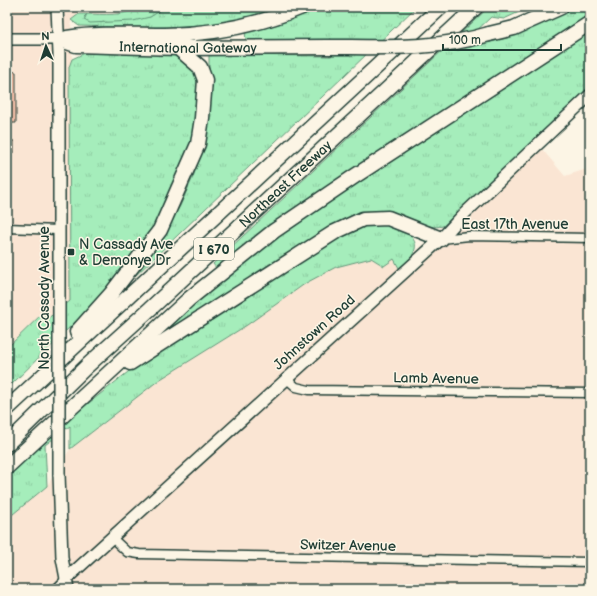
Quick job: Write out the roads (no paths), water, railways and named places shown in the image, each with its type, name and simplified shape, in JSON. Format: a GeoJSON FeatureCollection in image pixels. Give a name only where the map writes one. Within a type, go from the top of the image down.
{"type":"FeatureCollection","features":[{"type":"Feature","properties":{"kind":"highway"},"geometry":{"type":"LineString","coordinates":[[279,17],[296,7]]}},
{"type":"Feature","properties":{"kind":"highway","name":"International Gateway"},"geometry":{"type":"LineString","coordinates":[[58,39],[86,35],[167,35],[228,29],[279,17],[302,7]]}},
{"type":"Feature","properties":{"kind":"highway"},"geometry":{"type":"LineString","coordinates":[[405,40],[433,7]]}},
{"type":"Feature","properties":{"kind":"highway","name":"Northeast Freeway"},"geometry":{"type":"LineString","coordinates":[[7,410],[441,7]]}},
{"type":"Feature","properties":{"kind":"highway","name":"Northeast Freeway"},"geometry":{"type":"LineString","coordinates":[[7,444],[87,366],[152,308],[476,7]]}},
{"type":"Feature","properties":{"kind":"highway"},"geometry":{"type":"LineString","coordinates":[[489,34],[539,7]]}},
{"type":"Feature","properties":{"kind":"highway","name":"International Gateway"},"geometry":{"type":"LineString","coordinates":[[58,39],[76,45],[178,48],[433,45],[463,41],[514,28],[561,7]]}},
{"type":"Feature","properties":{"kind":"highway"},"geometry":{"type":"LineString","coordinates":[[7,467],[189,299],[274,231],[348,180],[590,23]]}},
{"type":"Feature","properties":{"kind":"highway"},"geometry":{"type":"LineString","coordinates":[[31,388],[74,335],[111,294],[160,230],[195,152],[198,144],[202,118],[205,80],[200,67],[178,48]]}},
{"type":"Feature","properties":{"kind":"highway"},"geometry":{"type":"LineString","coordinates":[[92,389],[168,337],[335,232],[363,219],[388,218],[441,238]]}},
{"type":"Feature","properties":{"kind":"main road","name":"North Cassady Avenue"},"geometry":{"type":"LineString","coordinates":[[57,7],[59,474],[62,558],[67,584]]}},
{"type":"Feature","properties":{"kind":"main road"},"geometry":{"type":"LineString","coordinates":[[7,39],[58,39]]}},
{"type":"Feature","properties":{"kind":"main road","name":"Johnstown Road"},"geometry":{"type":"LineString","coordinates":[[67,584],[111,537],[441,238],[464,214],[590,95]]}},
{"type":"Feature","properties":{"kind":"street"},"geometry":{"type":"LineString","coordinates":[[7,228],[58,230]]}},
{"type":"Feature","properties":{"kind":"street","name":"East 17th Avenue"},"geometry":{"type":"LineString","coordinates":[[441,238],[468,236],[590,238]]}},
{"type":"Feature","properties":{"kind":"street","name":"Lamb Avenue"},"geometry":{"type":"LineString","coordinates":[[286,378],[296,387],[309,390],[590,393]]}},
{"type":"Feature","properties":{"kind":"street","name":"Switzer Avenue"},"geometry":{"type":"LineString","coordinates":[[111,537],[128,552],[139,554],[590,562]]}},
{"type":"Feature","properties":{"kind":"street","name":"Johnstown Road"},"geometry":{"type":"LineString","coordinates":[[56,589],[67,584]]}},
{"type":"Feature","properties":{"kind":"place","name":"N Cassady Ave & Demonye Dr"},"geometry":{"type":"Point","coordinates":[71,252]}}]}
